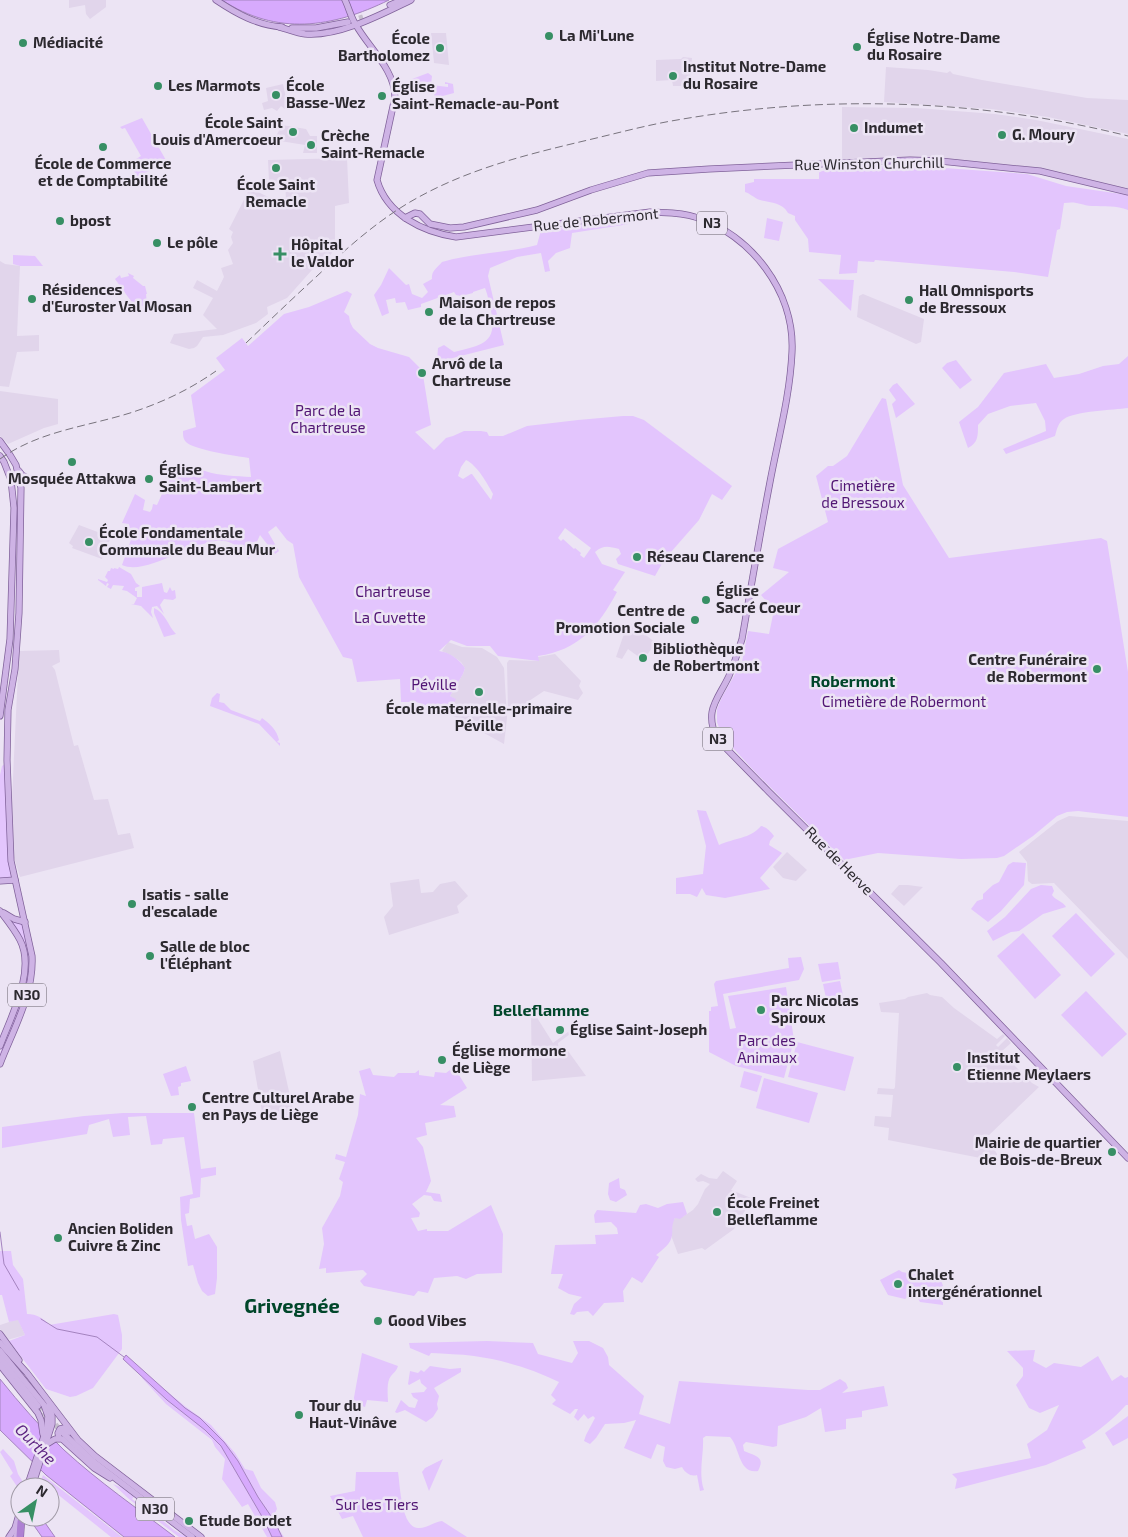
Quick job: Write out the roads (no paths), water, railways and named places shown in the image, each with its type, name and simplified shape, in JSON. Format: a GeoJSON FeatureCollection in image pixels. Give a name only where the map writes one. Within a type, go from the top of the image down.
{"type":"FeatureCollection","features":[{"type":"Feature","properties":{"kind":"main road"},"geometry":{"type":"LineString","coordinates":[[216,0],[249,20],[310,34],[332,31],[355,24],[412,0]]}},
{"type":"Feature","properties":{"kind":"main road","name":"N3"},"geometry":{"type":"LineString","coordinates":[[345,0],[350,19],[387,71],[394,85],[394,103],[377,180],[385,199],[405,218]]}},
{"type":"Feature","properties":{"kind":"main road"},"geometry":{"type":"LineString","coordinates":[[363,17],[402,0]]}},
{"type":"Feature","properties":{"kind":"main road"},"geometry":{"type":"LineString","coordinates":[[279,27],[316,28],[350,19]]}},
{"type":"Feature","properties":{"kind":"main road","name":"Rue Winston Churchill"},"geometry":{"type":"LineString","coordinates":[[405,218],[415,213],[420,214],[430,224],[450,228],[464,227],[537,210],[591,190],[638,176],[676,171],[901,160],[940,161],[1040,171],[1128,192]]}},
{"type":"Feature","properties":{"kind":"main road","name":"Rue de Robermont"},"geometry":{"type":"LineString","coordinates":[[405,218],[438,233],[456,237],[650,212],[673,213],[694,216],[734,236],[750,250],[772,277],[785,303],[791,330],[792,351],[788,382],[766,507]]}},
{"type":"Feature","properties":{"kind":"main road"},"geometry":{"type":"LineString","coordinates":[[0,442],[22,476],[33,481]]}},
{"type":"Feature","properties":{"kind":"main road"},"geometry":{"type":"LineString","coordinates":[[0,456],[9,472],[14,501],[12,614],[7,671],[0,716]]}},
{"type":"Feature","properties":{"kind":"main road","name":"N30"},"geometry":{"type":"LineString","coordinates":[[0,1064],[26,997],[31,979],[32,956],[15,880],[10,846],[7,732],[19,613],[21,488],[18,470]]}},
{"type":"Feature","properties":{"kind":"main road","name":"Rue de Herve"},"geometry":{"type":"LineString","coordinates":[[766,507],[742,639],[730,672],[713,705],[712,725],[717,738],[954,976],[1128,1158]]}},
{"type":"Feature","properties":{"kind":"main road"},"geometry":{"type":"LineString","coordinates":[[0,881],[15,880]]}},
{"type":"Feature","properties":{"kind":"main road"},"geometry":{"type":"LineString","coordinates":[[10,917],[16,917],[21,910]]}},
{"type":"Feature","properties":{"kind":"main road"},"geometry":{"type":"LineString","coordinates":[[0,911],[25,922]]}},
{"type":"Feature","properties":{"kind":"main road","name":"N30"},"geometry":{"type":"LineString","coordinates":[[0,911],[20,941],[25,962],[23,982],[0,1046]]}},
{"type":"Feature","properties":{"kind":"main road"},"geometry":{"type":"LineString","coordinates":[[0,1334],[46,1399],[52,1416],[46,1445],[35,1477]]}},
{"type":"Feature","properties":{"kind":"main road"},"geometry":{"type":"LineString","coordinates":[[0,1343],[27,1373]]}},
{"type":"Feature","properties":{"kind":"main road"},"geometry":{"type":"LineString","coordinates":[[0,1351],[46,1408],[48,1416],[49,1430],[44,1436],[30,1477]]}},
{"type":"Feature","properties":{"kind":"main road"},"geometry":{"type":"LineString","coordinates":[[0,1358],[2,1365],[38,1413],[44,1436]]}},
{"type":"Feature","properties":{"kind":"main road"},"geometry":{"type":"LineString","coordinates":[[2,1365],[38,1406]]}},
{"type":"Feature","properties":{"kind":"main road","name":"N30"},"geometry":{"type":"LineString","coordinates":[[46,1399],[78,1440],[95,1456],[176,1521],[192,1537]]}},
{"type":"Feature","properties":{"kind":"main road"},"geometry":{"type":"LineString","coordinates":[[46,1445],[61,1436],[59,1431],[64,1428],[78,1440]]}},
{"type":"Feature","properties":{"kind":"main road","name":"N30"},"geometry":{"type":"LineString","coordinates":[[61,1436],[62,1440],[94,1468],[108,1478],[119,1481],[200,1537]]}},
{"type":"Feature","properties":{"kind":"main road"},"geometry":{"type":"LineString","coordinates":[[9,1537],[18,1534]]}},
{"type":"Feature","properties":{"kind":"water"},"geometry":{"type":"Polygon","coordinates":[[[222,0],[389,0],[347,17],[305,24],[263,19],[222,0]]]}},
{"type":"Feature","properties":{"kind":"water"},"geometry":{"type":"Polygon","coordinates":[[[126,1355],[185,1408],[200,1418],[224,1442],[238,1461],[282,1537],[272,1537],[221,1446],[123,1359],[126,1355]]]}},
{"type":"Feature","properties":{"kind":"water","name":"Ourthe"},"geometry":{"type":"Polygon","coordinates":[[[0,1379],[31,1416],[77,1462],[175,1537],[124,1537],[60,1486],[60,1477],[49,1477],[46,1475],[0,1430],[0,1379]]]}},
{"type":"Feature","properties":{"kind":"water"},"geometry":{"type":"Polygon","coordinates":[[[35,1527],[48,1527],[55,1537],[42,1537],[35,1527]]]}},
{"type":"Feature","properties":{"kind":"waterway"},"geometry":{"type":"LineString","coordinates":[[0,1232],[4,1264],[19,1290]]}},
{"type":"Feature","properties":{"kind":"waterway"},"geometry":{"type":"LineString","coordinates":[[41,1319],[57,1329],[97,1337],[124,1357]]}},
{"type":"Feature","properties":{"kind":"tunnel"},"geometry":{"type":"LineString","coordinates":[[351,21],[363,17]]}},
{"type":"Feature","properties":{"kind":"tunnel"},"geometry":{"type":"LineString","coordinates":[[38,1406],[62,1432]]}},
{"type":"Feature","properties":{"kind":"railway"},"geometry":{"type":"LineString","coordinates":[[246,343],[352,245],[390,215],[417,198],[437,187],[479,170],[544,151],[632,129],[677,120],[790,106],[903,104],[1016,114],[1128,136]]}},
{"type":"Feature","properties":{"kind":"railway"},"geometry":{"type":"LineString","coordinates":[[0,459],[30,442],[46,436],[153,405],[185,390],[216,371]]}},
{"type":"Feature","properties":{"kind":"place","name":"La Mi'Lune"},"geometry":{"type":"Point","coordinates":[549,36]}},
{"type":"Feature","properties":{"kind":"place","name":"Médiacité"},"geometry":{"type":"Point","coordinates":[23,43]}},
{"type":"Feature","properties":{"kind":"place","name":"Église Notre-Dame du Rosaire"},"geometry":{"type":"Point","coordinates":[857,47]}},
{"type":"Feature","properties":{"kind":"place","name":"École Bartholomez"},"geometry":{"type":"Point","coordinates":[440,48]}},
{"type":"Feature","properties":{"kind":"place","name":"Institut Notre-Dame du Rosaire"},"geometry":{"type":"Point","coordinates":[673,76]}},
{"type":"Feature","properties":{"kind":"place","name":"Les Marmots"},"geometry":{"type":"Point","coordinates":[158,86]}},
{"type":"Feature","properties":{"kind":"place","name":"École Basse-Wez"},"geometry":{"type":"Point","coordinates":[276,95]}},
{"type":"Feature","properties":{"kind":"place","name":"Église Saint-Remacle-au-Pont"},"geometry":{"type":"Point","coordinates":[382,96]}},
{"type":"Feature","properties":{"kind":"place","name":"Indumet"},"geometry":{"type":"Point","coordinates":[854,128]}},
{"type":"Feature","properties":{"kind":"place","name":"École Saint Louis d'Amercoeur"},"geometry":{"type":"Point","coordinates":[293,132]}},
{"type":"Feature","properties":{"kind":"place","name":"G. Moury"},"geometry":{"type":"Point","coordinates":[1002,135]}},
{"type":"Feature","properties":{"kind":"place","name":"Crèche Saint-Remacle"},"geometry":{"type":"Point","coordinates":[311,145]}},
{"type":"Feature","properties":{"kind":"place","name":"École de Commerce et de Comptabilité"},"geometry":{"type":"Point","coordinates":[103,147]}},
{"type":"Feature","properties":{"kind":"place","name":"École Saint Remacle"},"geometry":{"type":"Point","coordinates":[276,168]}},
{"type":"Feature","properties":{"kind":"place","name":"bpost"},"geometry":{"type":"Point","coordinates":[60,221]}},
{"type":"Feature","properties":{"kind":"place","name":"Le pôle"},"geometry":{"type":"Point","coordinates":[157,243]}},
{"type":"Feature","properties":{"kind":"place","name":"Hôpital le Valdor"},"geometry":{"type":"Point","coordinates":[280,254]}},
{"type":"Feature","properties":{"kind":"place","name":"Résidences d'Euroster Val Mosan"},"geometry":{"type":"Point","coordinates":[32,299]}},
{"type":"Feature","properties":{"kind":"place","name":"Hall Omnisports de Bressoux"},"geometry":{"type":"Point","coordinates":[909,300]}},
{"type":"Feature","properties":{"kind":"place","name":"Maison de repos de la Chartreuse"},"geometry":{"type":"Point","coordinates":[429,312]}},
{"type":"Feature","properties":{"kind":"place","name":"Arvô de la Chartreuse"},"geometry":{"type":"Point","coordinates":[422,373]}},
{"type":"Feature","properties":{"kind":"place","name":"Mosquée Attakwa"},"geometry":{"type":"Point","coordinates":[72,462]}},
{"type":"Feature","properties":{"kind":"place","name":"Église Saint-Lambert"},"geometry":{"type":"Point","coordinates":[149,479]}},
{"type":"Feature","properties":{"kind":"place","name":"École Fondamentale Communale du Beau Mur"},"geometry":{"type":"Point","coordinates":[89,542]}},
{"type":"Feature","properties":{"kind":"place","name":"Réseau Clarence"},"geometry":{"type":"Point","coordinates":[637,557]}},
{"type":"Feature","properties":{"kind":"place","name":"Église Sacré Coeur"},"geometry":{"type":"Point","coordinates":[706,600]}},
{"type":"Feature","properties":{"kind":"place","name":"Centre de Promotion Sociale"},"geometry":{"type":"Point","coordinates":[695,620]}},
{"type":"Feature","properties":{"kind":"place","name":"Bibliothèque de Robertmont"},"geometry":{"type":"Point","coordinates":[643,658]}},
{"type":"Feature","properties":{"kind":"place","name":"Centre Funéraire de Robermont"},"geometry":{"type":"Point","coordinates":[1097,669]}},
{"type":"Feature","properties":{"kind":"place","name":"École maternelle-primaire Péville"},"geometry":{"type":"Point","coordinates":[479,692]}},
{"type":"Feature","properties":{"kind":"place","name":"Isatis - salle d'escalade"},"geometry":{"type":"Point","coordinates":[132,904]}},
{"type":"Feature","properties":{"kind":"place","name":"Salle de bloc l'Éléphant"},"geometry":{"type":"Point","coordinates":[150,956]}},
{"type":"Feature","properties":{"kind":"place","name":"Parc Nicolas Spiroux"},"geometry":{"type":"Point","coordinates":[761,1010]}},
{"type":"Feature","properties":{"kind":"place","name":"Église Saint-Joseph"},"geometry":{"type":"Point","coordinates":[560,1030]}},
{"type":"Feature","properties":{"kind":"place","name":"Église mormone de Liège"},"geometry":{"type":"Point","coordinates":[442,1060]}},
{"type":"Feature","properties":{"kind":"place","name":"Institut Etienne Meylaers"},"geometry":{"type":"Point","coordinates":[957,1067]}},
{"type":"Feature","properties":{"kind":"place","name":"Centre Culturel Arabe en Pays de Liège"},"geometry":{"type":"Point","coordinates":[192,1107]}},
{"type":"Feature","properties":{"kind":"place","name":"Mairie de quartier de Bois-de-Breux"},"geometry":{"type":"Point","coordinates":[1112,1152]}},
{"type":"Feature","properties":{"kind":"place","name":"École Freinet Belleflamme"},"geometry":{"type":"Point","coordinates":[717,1212]}},
{"type":"Feature","properties":{"kind":"place","name":"Ancien Boliden Cuivre & Zinc"},"geometry":{"type":"Point","coordinates":[58,1238]}},
{"type":"Feature","properties":{"kind":"place","name":"Chalet intergénérationnel"},"geometry":{"type":"Point","coordinates":[898,1284]}},
{"type":"Feature","properties":{"kind":"place","name":"Good Vibes"},"geometry":{"type":"Point","coordinates":[378,1321]}},
{"type":"Feature","properties":{"kind":"place","name":"Tour du Haut-Vinâve"},"geometry":{"type":"Point","coordinates":[299,1415]}},
{"type":"Feature","properties":{"kind":"place","name":"Etude Bordet"},"geometry":{"type":"Point","coordinates":[189,1521]}},
{"type":"Feature","properties":{"kind":"district","name":"Robermont"},"geometry":{"type":"Point","coordinates":[853,681]}},
{"type":"Feature","properties":{"kind":"district","name":"Belleflamme"},"geometry":{"type":"Point","coordinates":[541,1010]}},
{"type":"Feature","properties":{"kind":"district","name":"Grivegnée"},"geometry":{"type":"Point","coordinates":[292,1306]}},
{"type":"Feature","properties":{"kind":"park label","name":"Parc de la Chartreuse"},"geometry":{"type":"Point","coordinates":[328,420]}},
{"type":"Feature","properties":{"kind":"park label","name":"Cimetière de Bressoux"},"geometry":{"type":"Point","coordinates":[863,494]}},
{"type":"Feature","properties":{"kind":"park label","name":"Chartreuse"},"geometry":{"type":"Point","coordinates":[393,592]}},
{"type":"Feature","properties":{"kind":"park label","name":"La Cuvette"},"geometry":{"type":"Point","coordinates":[390,618]}},
{"type":"Feature","properties":{"kind":"park label","name":"Péville"},"geometry":{"type":"Point","coordinates":[434,685]}},
{"type":"Feature","properties":{"kind":"park label","name":"Cimetière de Robermont"},"geometry":{"type":"Point","coordinates":[904,702]}},
{"type":"Feature","properties":{"kind":"park label","name":"Parc des Animaux"},"geometry":{"type":"Point","coordinates":[767,1050]}},
{"type":"Feature","properties":{"kind":"park label","name":"Sur les Tiers"},"geometry":{"type":"Point","coordinates":[377,1505]}}]}
